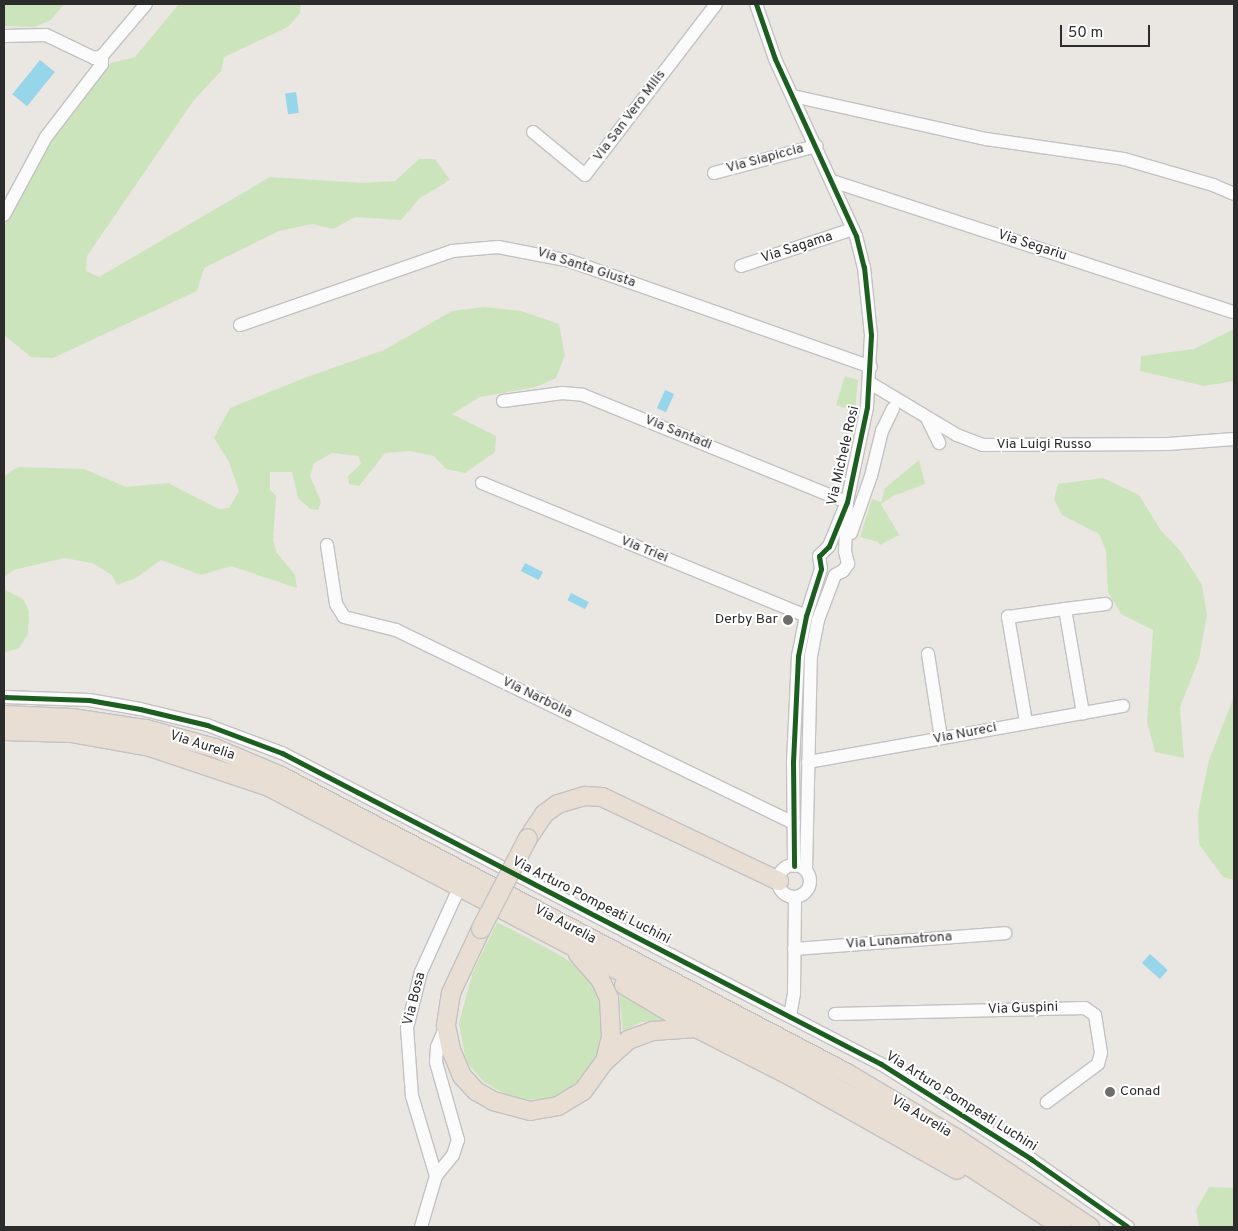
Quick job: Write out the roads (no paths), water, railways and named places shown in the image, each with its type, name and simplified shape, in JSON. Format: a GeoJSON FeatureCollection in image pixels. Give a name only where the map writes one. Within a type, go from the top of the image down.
{"type":"FeatureCollection","features":[{"type":"Feature","properties":{"kind":"highway","name":"Via Aurelia"},"geometry":{"type":"LineString","coordinates":[[4,715],[72,718],[146,729],[215,748],[281,776],[847,1073],[956,1138],[1090,1227]]}},
{"type":"Feature","properties":{"kind":"highway","name":"Via Aurelia"},"geometry":{"type":"LineString","coordinates":[[4,731],[84,735],[150,747],[197,761],[268,788],[460,886],[766,1048],[966,1162],[1060,1227]]}},
{"type":"Feature","properties":{"kind":"highway"},"geometry":{"type":"LineString","coordinates":[[696,1028],[636,1036],[605,1061],[583,1091],[567,1102],[538,1110],[514,1108],[483,1096],[466,1082],[455,1063],[446,1026],[451,993],[481,929],[528,838],[544,814],[558,804],[576,798],[602,797],[779,881]]}},
{"type":"Feature","properties":{"kind":"highway"},"geometry":{"type":"LineString","coordinates":[[571,946],[624,986],[696,1028],[800,1082],[1060,1227]]}},
{"type":"Feature","properties":{"kind":"highway"},"geometry":{"type":"LineString","coordinates":[[571,946],[600,979],[609,998],[611,1037],[605,1061]]}},
{"type":"Feature","properties":{"kind":"street"},"geometry":{"type":"LineString","coordinates":[[4,36],[46,35],[94,58],[102,56],[146,4]]}},
{"type":"Feature","properties":{"kind":"street","name":"Via San Vero Milis"},"geometry":{"type":"LineString","coordinates":[[533,132],[585,175],[716,4]]}},
{"type":"Feature","properties":{"kind":"street","name":"Via Michele Rosi"},"geometry":{"type":"LineString","coordinates":[[756,4],[775,59],[794,96],[853,229],[867,289],[871,367],[870,383],[847,502],[846,548],[848,560],[846,568],[835,575],[818,620],[811,656],[808,762],[800,868]]}},
{"type":"Feature","properties":{"kind":"street"},"geometry":{"type":"LineString","coordinates":[[4,215],[46,137],[102,64],[102,56]]}},
{"type":"Feature","properties":{"kind":"street"},"geometry":{"type":"LineString","coordinates":[[794,96],[986,139],[1124,159],[1213,185],[1234,194]]}},
{"type":"Feature","properties":{"kind":"street","name":"Via Siapiccia"},"geometry":{"type":"LineString","coordinates":[[714,174],[816,146]]}},
{"type":"Feature","properties":{"kind":"street","name":"Via Segariu"},"geometry":{"type":"LineString","coordinates":[[832,181],[1232,312]]}},
{"type":"Feature","properties":{"kind":"street","name":"Via Sagama"},"geometry":{"type":"LineString","coordinates":[[741,266],[853,229]]}},
{"type":"Feature","properties":{"kind":"street","name":"Via Santa Giusta"},"geometry":{"type":"LineString","coordinates":[[240,325],[452,252],[498,247],[570,261],[871,367]]}},
{"type":"Feature","properties":{"kind":"street","name":"Via Luigi Russo"},"geometry":{"type":"LineString","coordinates":[[870,383],[894,402],[968,441],[994,446],[1168,444],[1234,439]]}},
{"type":"Feature","properties":{"kind":"street","name":"Via Santadi"},"geometry":{"type":"LineString","coordinates":[[503,401],[558,393],[583,395],[847,502]]}},
{"type":"Feature","properties":{"kind":"street"},"geometry":{"type":"LineString","coordinates":[[894,402],[896,423]]}},
{"type":"Feature","properties":{"kind":"street"},"geometry":{"type":"LineString","coordinates":[[829,546],[846,548],[869,482],[882,431],[894,402]]}},
{"type":"Feature","properties":{"kind":"street"},"geometry":{"type":"LineString","coordinates":[[927,418],[940,443]]}},
{"type":"Feature","properties":{"kind":"street","name":"Via Triei"},"geometry":{"type":"LineString","coordinates":[[482,483],[806,616]]}},
{"type":"Feature","properties":{"kind":"street","name":"Via Michele Rosi"},"geometry":{"type":"LineString","coordinates":[[800,868],[794,823],[795,704],[806,616],[821,569],[819,556],[829,546],[847,502]]}},
{"type":"Feature","properties":{"kind":"street","name":"Via Narbolia"},"geometry":{"type":"LineString","coordinates":[[328,545],[336,604],[344,617],[396,630],[794,823]]}},
{"type":"Feature","properties":{"kind":"street"},"geometry":{"type":"LineString","coordinates":[[821,569],[835,575]]}},
{"type":"Feature","properties":{"kind":"street"},"geometry":{"type":"LineString","coordinates":[[1026,722],[1008,617],[1106,604]]}},
{"type":"Feature","properties":{"kind":"street"},"geometry":{"type":"LineString","coordinates":[[1065,609],[1083,713]]}},
{"type":"Feature","properties":{"kind":"street"},"geometry":{"type":"LineString","coordinates":[[928,654],[941,738]]}},
{"type":"Feature","properties":{"kind":"street","name":"Via Arturo Pompeati Luchini"},"geometry":{"type":"LineString","coordinates":[[4,697],[106,702],[173,716],[249,739],[321,772],[790,1016],[947,1100],[1009,1141],[1053,1167],[1128,1227]]}},
{"type":"Feature","properties":{"kind":"street","name":"Via Nureci"},"geometry":{"type":"LineString","coordinates":[[808,762],[1123,706]]}},
{"type":"Feature","properties":{"kind":"street"},"geometry":{"type":"LineString","coordinates":[[800,868],[810,885],[804,894],[795,897],[782,891],[779,881],[785,869],[800,868]]}},
{"type":"Feature","properties":{"kind":"street","name":"Via Bosa"},"geometry":{"type":"LineString","coordinates":[[436,1176],[412,1096],[407,1028],[421,972],[460,886]]}},
{"type":"Feature","properties":{"kind":"street"},"geometry":{"type":"LineString","coordinates":[[790,1016],[795,897]]}},
{"type":"Feature","properties":{"kind":"street","name":"Via Lunamatrona"},"geometry":{"type":"LineString","coordinates":[[794,949],[1005,933]]}},
{"type":"Feature","properties":{"kind":"street","name":"Via Guspini"},"geometry":{"type":"LineString","coordinates":[[835,1014],[1085,1008],[1095,1015],[1101,1052],[1098,1064],[1047,1102]]}},
{"type":"Feature","properties":{"kind":"street"},"geometry":{"type":"LineString","coordinates":[[421,1227],[436,1176],[453,1155],[458,1140],[436,1062],[437,1047],[446,1026]]}},
{"type":"Feature","properties":{"kind":"water"},"geometry":{"type":"Polygon","coordinates":[[[40,60],[55,72],[27,106],[12,94],[40,60]]]}},
{"type":"Feature","properties":{"kind":"water"},"geometry":{"type":"Polygon","coordinates":[[[296,92],[299,113],[288,114],[285,94],[296,92]]]}},
{"type":"Feature","properties":{"kind":"water"},"geometry":{"type":"Polygon","coordinates":[[[665,390],[674,394],[666,412],[657,408],[665,390]]]}},
{"type":"Feature","properties":{"kind":"water"},"geometry":{"type":"Polygon","coordinates":[[[525,563],[543,572],[539,580],[521,571],[525,563]]]}},
{"type":"Feature","properties":{"kind":"water"},"geometry":{"type":"Polygon","coordinates":[[[571,593],[589,602],[585,609],[567,600],[571,593]]]}},
{"type":"Feature","properties":{"kind":"water"},"geometry":{"type":"Polygon","coordinates":[[[1150,954],[1168,970],[1160,979],[1142,963],[1150,954]]]}},
{"type":"Feature","properties":{"kind":"place","name":"Derby Bar"},"geometry":{"type":"Point","coordinates":[788,620]}},
{"type":"Feature","properties":{"kind":"place","name":"Conad"},"geometry":{"type":"Point","coordinates":[1110,1092]}}]}
